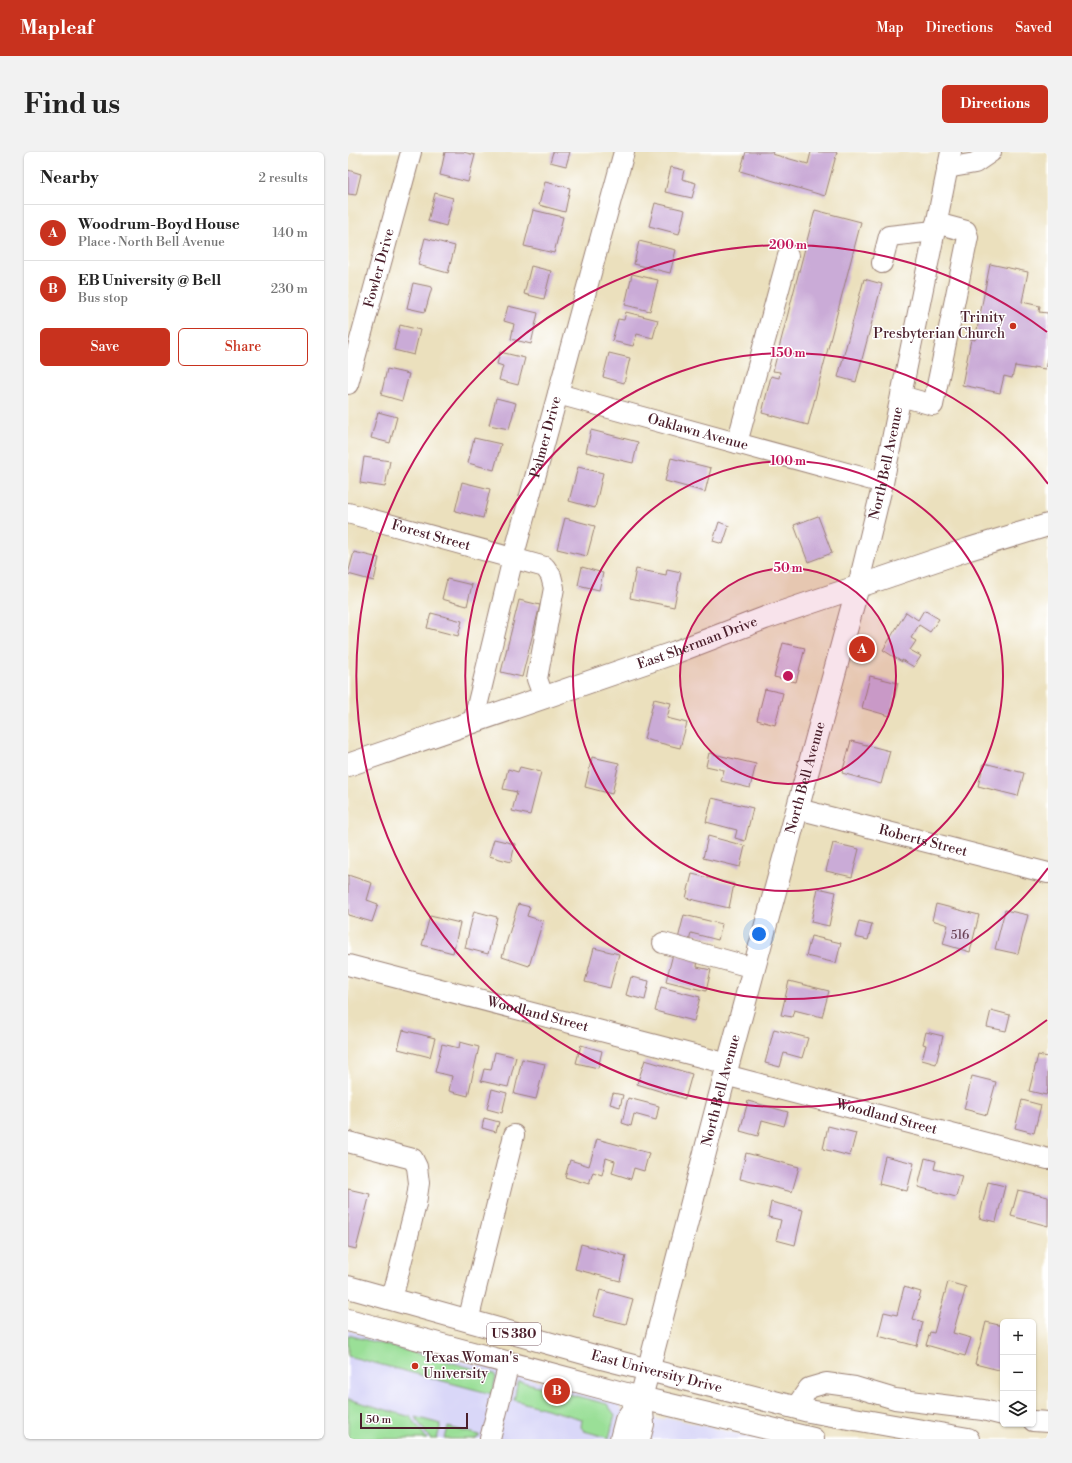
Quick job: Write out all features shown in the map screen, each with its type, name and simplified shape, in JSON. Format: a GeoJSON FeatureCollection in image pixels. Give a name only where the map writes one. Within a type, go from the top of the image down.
{"type":"FeatureCollection","features":[{"type":"Feature","properties":{"kind":"main road","name":"East Sherman Drive"},"geometry":{"type":"LineString","coordinates":[[348,765],[676,652],[765,618],[858,586],[969,549],[1048,526]]}},
{"type":"Feature","properties":{"kind":"main road","name":"North Bell Avenue"},"geometry":{"type":"LineString","coordinates":[[621,1439],[626,1420],[641,1398],[649,1370],[726,1070],[858,586]]}},
{"type":"Feature","properties":{"kind":"main road","name":"East University Drive"},"geometry":{"type":"LineString","coordinates":[[348,1287],[649,1370],[795,1408],[968,1439]]}},
{"type":"Feature","properties":{"kind":"main road","name":"East University Drive"},"geometry":{"type":"LineString","coordinates":[[348,1320],[641,1398],[813,1439]]}},
{"type":"Feature","properties":{"kind":"main road","name":"North Bell Avenue"},"geometry":{"type":"LineString","coordinates":[[640,1439],[644,1424],[641,1398]]}},
{"type":"Feature","properties":{"kind":"street","name":"Fowler Drive"},"geometry":{"type":"LineString","coordinates":[[348,384],[411,152]]}},
{"type":"Feature","properties":{"kind":"street","name":"Palmer Drive"},"geometry":{"type":"LineString","coordinates":[[472,723],[513,558],[624,152]]}},
{"type":"Feature","properties":{"kind":"street"},"geometry":{"type":"LineString","coordinates":[[949,160],[975,163],[991,152]]}},
{"type":"Feature","properties":{"kind":"street","name":"North Bell Avenue"},"geometry":{"type":"LineString","coordinates":[[858,586],[883,483],[949,160]]}},
{"type":"Feature","properties":{"kind":"street"},"geometry":{"type":"LineString","coordinates":[[882,263],[889,236],[935,227],[966,231],[968,237],[933,405],[901,396]]}},
{"type":"Feature","properties":{"kind":"street"},"geometry":{"type":"LineString","coordinates":[[737,443],[788,256]]}},
{"type":"Feature","properties":{"kind":"street","name":"Oaklawn Avenue"},"geometry":{"type":"LineString","coordinates":[[558,394],[883,483]]}},
{"type":"Feature","properties":{"kind":"street","name":"Forest Street"},"geometry":{"type":"LineString","coordinates":[[348,513],[545,567],[551,576],[554,588],[537,679],[544,698]]}},
{"type":"Feature","properties":{"kind":"street","name":"Roberts Street"},"geometry":{"type":"LineString","coordinates":[[798,809],[1048,873]]}},
{"type":"Feature","properties":{"kind":"street"},"geometry":{"type":"LineString","coordinates":[[663,943],[754,968]]}},
{"type":"Feature","properties":{"kind":"street","name":"Woodland Street"},"geometry":{"type":"LineString","coordinates":[[348,965],[1048,1159]]}},
{"type":"Feature","properties":{"kind":"street"},"geometry":{"type":"LineString","coordinates":[[468,1321],[514,1135]]}},
{"type":"Feature","properties":{"kind":"street"},"geometry":{"type":"LineString","coordinates":[[348,1142],[413,1159],[417,1167],[418,1183],[416,1204],[392,1300]]}},
{"type":"Feature","properties":{"kind":"street"},"geometry":{"type":"LineString","coordinates":[[490,1439],[509,1363]]}},
{"type":"Feature","properties":{"kind":"street"},"geometry":{"type":"LineString","coordinates":[[795,1408],[810,1388],[826,1383],[856,1386],[895,1399],[983,1410],[1000,1414]]}},
{"type":"Feature","properties":{"kind":"street"},"geometry":{"type":"LineString","coordinates":[[1036,1421],[1048,1422]]}},
{"type":"Feature","properties":{"kind":"shaded area","name":"Texas Woman's University"},"geometry":{"type":"Polygon","coordinates":[[[348,1330],[618,1402],[622,1410],[662,1420],[667,1417],[760,1439],[348,1439],[348,1330]]]}},
{"type":"Feature","properties":{"kind":"green space"},"geometry":{"type":"Polygon","coordinates":[[[348,1335],[494,1374],[496,1377],[492,1394],[348,1356],[348,1335]]]}},
{"type":"Feature","properties":{"kind":"green space"},"geometry":{"type":"Polygon","coordinates":[[[519,1381],[607,1404],[615,1415],[609,1438],[584,1431],[581,1427],[582,1419],[514,1400],[519,1381]]]}},
{"type":"Feature","properties":{"kind":"green space"},"geometry":{"type":"Polygon","coordinates":[[[348,1399],[411,1417],[427,1439],[348,1439],[348,1399]]]}},
{"type":"Feature","properties":{"kind":"green space"},"geometry":{"type":"Polygon","coordinates":[[[415,1417],[441,1424],[437,1439],[430,1439],[415,1417]]]}},
{"type":"Feature","properties":{"kind":"green space"},"geometry":{"type":"Polygon","coordinates":[[[448,1427],[480,1435],[474,1439],[445,1439],[448,1427]]]}},
{"type":"Feature","properties":{"kind":"building"},"geometry":{"type":"Polygon","coordinates":[[[445,152],[463,152],[475,155],[468,182],[440,175],[445,152]]]}},
{"type":"Feature","properties":{"kind":"building"},"geometry":{"type":"Polygon","coordinates":[[[553,152],[570,152],[566,166],[550,162],[553,152]]]}},
{"type":"Feature","properties":{"kind":"building"},"geometry":{"type":"Polygon","coordinates":[[[746,152],[773,152],[772,154],[808,164],[811,152],[837,152],[825,196],[740,171],[746,152]]]}},
{"type":"Feature","properties":{"kind":"building"},"geometry":{"type":"Polygon","coordinates":[[[671,167],[684,170],[682,179],[696,183],[692,198],[665,192],[671,167]]]}},
{"type":"Feature","properties":{"kind":"building"},"geometry":{"type":"Polygon","coordinates":[[[348,170],[361,174],[356,195],[348,194],[348,170]]]}},
{"type":"Feature","properties":{"kind":"building"},"geometry":{"type":"Polygon","coordinates":[[[545,182],[570,188],[565,212],[539,205],[545,182]]]}},
{"type":"Feature","properties":{"kind":"building"},"geometry":{"type":"Polygon","coordinates":[[[435,193],[453,198],[446,226],[428,221],[435,193]]]}},
{"type":"Feature","properties":{"kind":"building"},"geometry":{"type":"Polygon","coordinates":[[[655,203],[685,210],[679,234],[649,226],[655,203]]]}},
{"type":"Feature","properties":{"kind":"building"},"geometry":{"type":"Polygon","coordinates":[[[533,210],[563,217],[554,253],[524,246],[533,210]]]}},
{"type":"Feature","properties":{"kind":"building"},"geometry":{"type":"Polygon","coordinates":[[[815,210],[861,222],[808,425],[762,413],[771,376],[779,378],[780,372],[773,371],[815,210]]]}},
{"type":"Feature","properties":{"kind":"building"},"geometry":{"type":"Polygon","coordinates":[[[425,238],[455,246],[448,273],[418,265],[425,238]]]}},
{"type":"Feature","properties":{"kind":"building"},"geometry":{"type":"Polygon","coordinates":[[[639,241],[676,250],[670,273],[634,264],[639,241]]]}},
{"type":"Feature","properties":{"kind":"building","name":"Trinity Presbyterian Church"},"geometry":{"type":"Polygon","coordinates":[[[990,264],[1028,272],[1022,302],[1040,306],[1039,312],[1048,313],[1048,354],[1045,369],[1015,366],[1012,378],[1004,376],[1000,393],[962,385],[971,339],[975,340],[990,264]]]}},
{"type":"Feature","properties":{"kind":"building"},"geometry":{"type":"Polygon","coordinates":[[[531,266],[551,271],[544,299],[524,294],[531,266]]]}},
{"type":"Feature","properties":{"kind":"building"},"geometry":{"type":"Polygon","coordinates":[[[632,274],[658,280],[650,311],[625,305],[632,274]]]}},
{"type":"Feature","properties":{"kind":"building"},"geometry":{"type":"Polygon","coordinates":[[[864,279],[882,284],[856,382],[838,377],[864,279]]]}},
{"type":"Feature","properties":{"kind":"building"},"geometry":{"type":"Polygon","coordinates":[[[413,283],[432,287],[425,312],[407,308],[413,283]]]}},
{"type":"Feature","properties":{"kind":"building"},"geometry":{"type":"Polygon","coordinates":[[[508,306],[538,313],[531,344],[511,339],[514,324],[504,321],[508,306]]]}},
{"type":"Feature","properties":{"kind":"building"},"geometry":{"type":"Polygon","coordinates":[[[626,312],[658,320],[653,338],[637,334],[633,346],[612,341],[618,319],[624,320],[626,312]]]}},
{"type":"Feature","properties":{"kind":"building"},"geometry":{"type":"Polygon","coordinates":[[[400,325],[420,330],[414,355],[394,350],[400,325]]]}},
{"type":"Feature","properties":{"kind":"building"},"geometry":{"type":"Polygon","coordinates":[[[500,352],[525,358],[518,385],[499,380],[503,366],[497,364],[500,352]]]}},
{"type":"Feature","properties":{"kind":"building"},"geometry":{"type":"Polygon","coordinates":[[[609,353],[630,358],[624,383],[603,377],[609,353]]]}},
{"type":"Feature","properties":{"kind":"building"},"geometry":{"type":"Polygon","coordinates":[[[387,369],[409,374],[402,401],[381,395],[387,369]]]}},
{"type":"Feature","properties":{"kind":"building"},"geometry":{"type":"Polygon","coordinates":[[[496,398],[516,403],[509,429],[489,425],[496,398]]]}},
{"type":"Feature","properties":{"kind":"building"},"geometry":{"type":"Polygon","coordinates":[[[378,412],[397,417],[390,443],[371,438],[378,412]]]}},
{"type":"Feature","properties":{"kind":"building"},"geometry":{"type":"Polygon","coordinates":[[[591,430],[638,442],[633,463],[586,452],[591,430]]]}},
{"type":"Feature","properties":{"kind":"building"},"geometry":{"type":"Polygon","coordinates":[[[474,438],[501,444],[494,470],[468,463],[474,438]]]}},
{"type":"Feature","properties":{"kind":"building"},"geometry":{"type":"Polygon","coordinates":[[[364,457],[390,461],[385,487],[360,483],[364,457]]]}},
{"type":"Feature","properties":{"kind":"building"},"geometry":{"type":"Polygon","coordinates":[[[671,458],[711,468],[705,492],[665,481],[671,458]]]}},
{"type":"Feature","properties":{"kind":"building"},"geometry":{"type":"Polygon","coordinates":[[[578,467],[603,473],[595,508],[569,501],[578,467]]]}},
{"type":"Feature","properties":{"kind":"building"},"geometry":{"type":"Polygon","coordinates":[[[462,482],[490,489],[483,518],[455,511],[462,482]]]}},
{"type":"Feature","properties":{"kind":"building"},"geometry":{"type":"Polygon","coordinates":[[[818,516],[832,553],[808,562],[794,525],[818,516]]]}},
{"type":"Feature","properties":{"kind":"building"},"geometry":{"type":"Polygon","coordinates":[[[565,518],[595,526],[587,556],[557,549],[565,518]]]}},
{"type":"Feature","properties":{"kind":"building"},"geometry":{"type":"Polygon","coordinates":[[[719,522],[729,526],[723,544],[713,541],[719,522]]]}},
{"type":"Feature","properties":{"kind":"building"},"geometry":{"type":"Polygon","coordinates":[[[354,552],[379,558],[374,581],[348,574],[354,552]]]}},
{"type":"Feature","properties":{"kind":"building"},"geometry":{"type":"Polygon","coordinates":[[[582,567],[603,573],[599,590],[578,585],[582,567]]]}},
{"type":"Feature","properties":{"kind":"building"},"geometry":{"type":"Polygon","coordinates":[[[636,569],[666,575],[667,569],[681,572],[674,607],[630,598],[636,569]]]}},
{"type":"Feature","properties":{"kind":"building"},"geometry":{"type":"Polygon","coordinates":[[[447,579],[472,585],[467,606],[442,599],[447,579]]]}},
{"type":"Feature","properties":{"kind":"building"},"geometry":{"type":"Polygon","coordinates":[[[519,600],[540,605],[522,677],[501,672],[519,600]]]}},
{"type":"Feature","properties":{"kind":"building"},"geometry":{"type":"Polygon","coordinates":[[[924,610],[939,619],[930,632],[919,625],[911,638],[916,641],[910,650],[921,656],[914,667],[902,660],[902,662],[883,650],[906,612],[918,620],[924,610]]]}},
{"type":"Feature","properties":{"kind":"building"},"geometry":{"type":"Polygon","coordinates":[[[431,613],[462,621],[458,636],[427,628],[431,613]]]}},
{"type":"Feature","properties":{"kind":"building"},"geometry":{"type":"Polygon","coordinates":[[[783,643],[805,648],[796,682],[774,677],[783,643]]]}},
{"type":"Feature","properties":{"kind":"building"},"geometry":{"type":"Polygon","coordinates":[[[870,676],[898,683],[890,716],[862,708],[870,676]]]}},
{"type":"Feature","properties":{"kind":"building"},"geometry":{"type":"Polygon","coordinates":[[[765,689],[783,693],[775,725],[757,720],[765,689]]]}},
{"type":"Feature","properties":{"kind":"building"},"geometry":{"type":"Polygon","coordinates":[[[654,699],[671,703],[667,718],[687,723],[680,748],[644,739],[654,699]]]}},
{"type":"Feature","properties":{"kind":"building"},"geometry":{"type":"Polygon","coordinates":[[[851,741],[890,751],[881,784],[842,773],[851,741]]]}},
{"type":"Feature","properties":{"kind":"building"},"geometry":{"type":"Polygon","coordinates":[[[709,753],[756,764],[750,788],[721,781],[724,770],[706,766],[709,753]]]}},
{"type":"Feature","properties":{"kind":"building"},"geometry":{"type":"Polygon","coordinates":[[[592,757],[619,763],[612,794],[585,787],[592,757]]]}},
{"type":"Feature","properties":{"kind":"building"},"geometry":{"type":"Polygon","coordinates":[[[984,763],[1024,773],[1018,796],[978,786],[984,763]]]}},
{"type":"Feature","properties":{"kind":"building"},"geometry":{"type":"Polygon","coordinates":[[[520,767],[541,772],[530,815],[512,811],[517,792],[503,789],[508,769],[518,772],[520,767]]]}},
{"type":"Feature","properties":{"kind":"building"},"geometry":{"type":"Polygon","coordinates":[[[712,798],[753,808],[745,841],[735,838],[737,830],[706,822],[712,798]]]}},
{"type":"Feature","properties":{"kind":"building"},"geometry":{"type":"Polygon","coordinates":[[[708,836],[745,846],[740,867],[703,858],[708,836]]]}},
{"type":"Feature","properties":{"kind":"building"},"geometry":{"type":"Polygon","coordinates":[[[494,839],[515,844],[511,862],[489,856],[494,839]]]}},
{"type":"Feature","properties":{"kind":"building"},"geometry":{"type":"Polygon","coordinates":[[[833,843],[859,849],[852,877],[826,871],[833,843]]]}},
{"type":"Feature","properties":{"kind":"building"},"geometry":{"type":"Polygon","coordinates":[[[692,874],[734,884],[729,908],[686,898],[692,874]]]}},
{"type":"Feature","properties":{"kind":"building"},"geometry":{"type":"Polygon","coordinates":[[[348,875],[372,883],[367,900],[378,904],[372,922],[348,915],[348,875]]]}},
{"type":"Feature","properties":{"kind":"building"},"geometry":{"type":"Polygon","coordinates":[[[818,888],[836,892],[829,926],[811,922],[818,888]]]}},
{"type":"Feature","properties":{"kind":"building"},"geometry":{"type":"Polygon","coordinates":[[[518,904],[530,907],[527,916],[543,921],[529,966],[502,957],[518,904]]]}},
{"type":"Feature","properties":{"kind":"building"},"geometry":{"type":"Polygon","coordinates":[[[936,904],[979,915],[970,952],[943,944],[948,925],[932,920],[936,904]]]}},
{"type":"Feature","properties":{"kind":"building"},"geometry":{"type":"Polygon","coordinates":[[[1005,910],[1028,915],[1018,954],[995,949],[1005,910]]]}},
{"type":"Feature","properties":{"kind":"building"},"geometry":{"type":"Polygon","coordinates":[[[474,911],[497,917],[488,954],[465,948],[474,911]]]}},
{"type":"Feature","properties":{"kind":"building"},"geometry":{"type":"Polygon","coordinates":[[[684,915],[722,924],[718,940],[691,933],[689,942],[678,939],[684,915]]]}},
{"type":"Feature","properties":{"kind":"building"},"geometry":{"type":"Polygon","coordinates":[[[430,916],[460,923],[453,953],[422,945],[430,916]]]}},
{"type":"Feature","properties":{"kind":"building"},"geometry":{"type":"Polygon","coordinates":[[[859,921],[872,924],[868,940],[855,937],[859,921]]]}},
{"type":"Feature","properties":{"kind":"building"},"geometry":{"type":"Polygon","coordinates":[[[811,936],[841,943],[836,963],[806,956],[811,936]]]}},
{"type":"Feature","properties":{"kind":"building"},"geometry":{"type":"Polygon","coordinates":[[[594,948],[619,954],[610,988],[585,982],[594,948]]]}},
{"type":"Feature","properties":{"kind":"building"},"geometry":{"type":"Polygon","coordinates":[[[673,954],[698,960],[697,967],[711,970],[706,991],[666,981],[673,954]]]}},
{"type":"Feature","properties":{"kind":"building"},"geometry":{"type":"Polygon","coordinates":[[[631,977],[649,981],[645,1000],[626,995],[631,977]]]}},
{"type":"Feature","properties":{"kind":"building"},"geometry":{"type":"Polygon","coordinates":[[[789,981],[829,991],[822,1017],[794,1010],[792,1017],[781,1015],[789,981]]]}},
{"type":"Feature","properties":{"kind":"building"},"geometry":{"type":"Polygon","coordinates":[[[661,987],[700,997],[694,1021],[655,1011],[661,987]]]}},
{"type":"Feature","properties":{"kind":"building"},"geometry":{"type":"Polygon","coordinates":[[[991,1010],[1010,1015],[1006,1031],[987,1027],[991,1010]]]}},
{"type":"Feature","properties":{"kind":"building"},"geometry":{"type":"Polygon","coordinates":[[[774,1029],[808,1038],[802,1058],[784,1053],[780,1067],[765,1063],[774,1029]]]}},
{"type":"Feature","properties":{"kind":"building"},"geometry":{"type":"Polygon","coordinates":[[[403,1030],[435,1038],[430,1057],[398,1049],[403,1030]]]}},
{"type":"Feature","properties":{"kind":"building"},"geometry":{"type":"Polygon","coordinates":[[[926,1032],[943,1036],[936,1064],[922,1060],[926,1045],[923,1044],[926,1032]]]}},
{"type":"Feature","properties":{"kind":"building"},"geometry":{"type":"Polygon","coordinates":[[[460,1042],[479,1047],[468,1096],[449,1091],[452,1076],[435,1072],[442,1044],[459,1048],[460,1042]]]}},
{"type":"Feature","properties":{"kind":"building"},"geometry":{"type":"Polygon","coordinates":[[[581,1045],[602,1051],[598,1068],[576,1063],[581,1045]]]}},
{"type":"Feature","properties":{"kind":"building"},"geometry":{"type":"Polygon","coordinates":[[[495,1052],[516,1057],[508,1087],[481,1081],[484,1069],[491,1070],[495,1052]]]}},
{"type":"Feature","properties":{"kind":"building"},"geometry":{"type":"Polygon","coordinates":[[[1038,1055],[1048,1057],[1048,1089],[1046,1095],[1029,1091],[1038,1055]]]}},
{"type":"Feature","properties":{"kind":"building"},"geometry":{"type":"Polygon","coordinates":[[[522,1059],[545,1064],[536,1099],[514,1094],[522,1059]]]}},
{"type":"Feature","properties":{"kind":"building"},"geometry":{"type":"Polygon","coordinates":[[[645,1060],[692,1074],[685,1099],[637,1084],[645,1060]]]}},
{"type":"Feature","properties":{"kind":"building"},"geometry":{"type":"Polygon","coordinates":[[[972,1076],[996,1082],[987,1115],[964,1109],[972,1076]]]}},
{"type":"Feature","properties":{"kind":"building"},"geometry":{"type":"Polygon","coordinates":[[[492,1089],[507,1093],[502,1113],[487,1109],[492,1089]]]}},
{"type":"Feature","properties":{"kind":"building"},"geometry":{"type":"Polygon","coordinates":[[[613,1093],[623,1095],[620,1107],[610,1104],[613,1093]]]}},
{"type":"Feature","properties":{"kind":"building"},"geometry":{"type":"Polygon","coordinates":[[[628,1098],[659,1106],[656,1120],[634,1114],[631,1126],[622,1123],[628,1098]]]}},
{"type":"Feature","properties":{"kind":"building"},"geometry":{"type":"Polygon","coordinates":[[[1022,1100],[1041,1105],[1034,1133],[1015,1128],[1022,1100]]]}},
{"type":"Feature","properties":{"kind":"building"},"geometry":{"type":"Polygon","coordinates":[[[748,1101],[788,1112],[784,1126],[762,1120],[758,1136],[740,1131],[748,1101]]]}},
{"type":"Feature","properties":{"kind":"building"},"geometry":{"type":"Polygon","coordinates":[[[484,1118],[499,1122],[496,1132],[482,1128],[484,1118]]]}},
{"type":"Feature","properties":{"kind":"building"},"geometry":{"type":"Polygon","coordinates":[[[828,1126],[856,1133],[850,1156],[823,1149],[828,1126]]]}},
{"type":"Feature","properties":{"kind":"building"},"geometry":{"type":"Polygon","coordinates":[[[597,1139],[649,1153],[644,1171],[634,1168],[631,1179],[612,1173],[615,1161],[606,1158],[602,1175],[593,1172],[589,1184],[565,1177],[570,1160],[589,1166],[597,1139]]]}},
{"type":"Feature","properties":{"kind":"building"},"geometry":{"type":"Polygon","coordinates":[[[746,1153],[799,1167],[792,1192],[740,1179],[746,1153]]]}},
{"type":"Feature","properties":{"kind":"building"},"geometry":{"type":"Polygon","coordinates":[[[885,1156],[914,1163],[907,1191],[879,1184],[885,1156]]]}},
{"type":"Feature","properties":{"kind":"building"},"geometry":{"type":"Polygon","coordinates":[[[925,1158],[936,1161],[934,1169],[962,1176],[956,1197],[918,1187],[925,1158]]]}},
{"type":"Feature","properties":{"kind":"building"},"geometry":{"type":"Polygon","coordinates":[[[988,1182],[1005,1186],[996,1222],[979,1218],[988,1182]]]}},
{"type":"Feature","properties":{"kind":"building"},"geometry":{"type":"Polygon","coordinates":[[[348,1189],[370,1194],[356,1249],[348,1247],[348,1189]]]}},
{"type":"Feature","properties":{"kind":"building"},"geometry":{"type":"Polygon","coordinates":[[[1018,1190],[1048,1197],[1048,1226],[1011,1216],[1018,1190]]]}},
{"type":"Feature","properties":{"kind":"building"},"geometry":{"type":"Polygon","coordinates":[[[771,1202],[803,1210],[795,1245],[776,1240],[781,1220],[768,1217],[771,1202]]]}},
{"type":"Feature","properties":{"kind":"building"},"geometry":{"type":"Polygon","coordinates":[[[581,1244],[626,1256],[620,1281],[575,1269],[581,1244]]]}},
{"type":"Feature","properties":{"kind":"building"},"geometry":{"type":"Polygon","coordinates":[[[948,1282],[966,1287],[953,1333],[971,1338],[965,1356],[926,1345],[930,1332],[934,1333],[948,1282]]]}},
{"type":"Feature","properties":{"kind":"building"},"geometry":{"type":"Polygon","coordinates":[[[904,1287],[921,1292],[913,1319],[923,1322],[917,1346],[878,1336],[884,1312],[897,1315],[904,1287]]]}},
{"type":"Feature","properties":{"kind":"building"},"geometry":{"type":"Polygon","coordinates":[[[600,1290],[633,1299],[626,1324],[593,1316],[600,1290]]]}},
{"type":"Feature","properties":{"kind":"building"},"geometry":{"type":"Polygon","coordinates":[[[986,1322],[1000,1325],[1000,1370],[975,1364],[986,1322]]]}},
{"type":"Feature","properties":{"kind":"place","name":"Trinity Presbyterian Church"},"geometry":{"type":"Point","coordinates":[1013,326]}},
{"type":"Feature","properties":{"kind":"place","name":"Woodrum-Boyd House"},"geometry":{"type":"Point","coordinates":[862,649]}},
{"type":"Feature","properties":{"kind":"place","name":"Texas Woman's University"},"geometry":{"type":"Point","coordinates":[415,1366]}},
{"type":"Feature","properties":{"kind":"place","name":"EB University @ Bell"},"geometry":{"type":"Point","coordinates":[557,1391]}}]}
